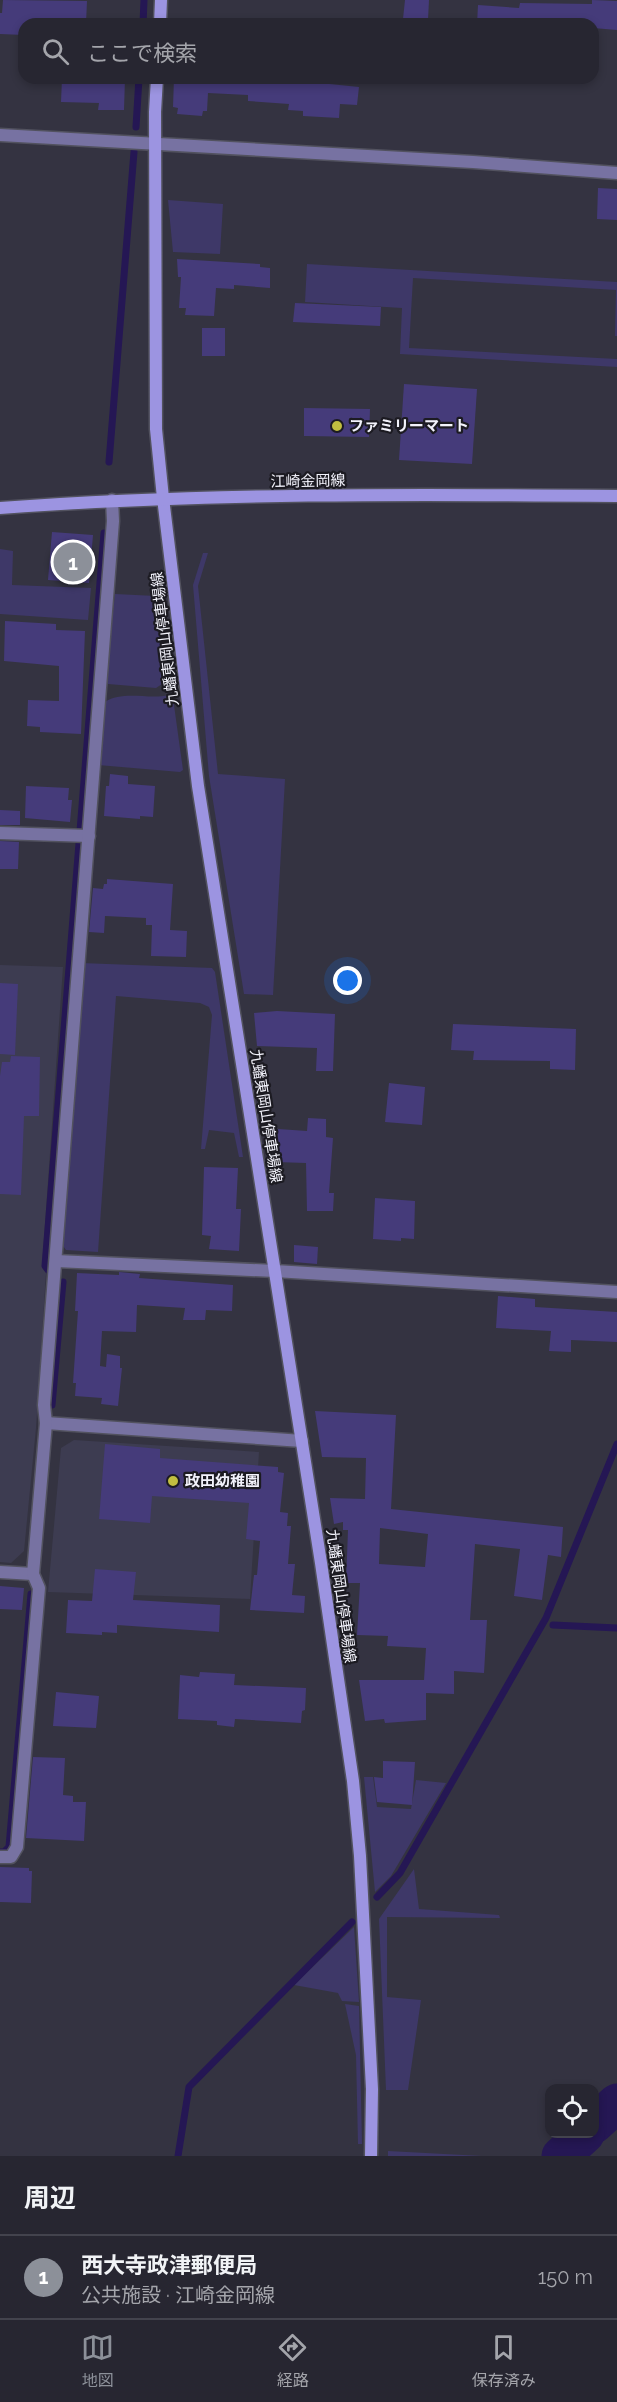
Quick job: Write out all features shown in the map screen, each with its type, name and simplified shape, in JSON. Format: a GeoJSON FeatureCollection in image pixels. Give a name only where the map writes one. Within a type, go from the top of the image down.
{"type":"FeatureCollection","features":[{"type":"Feature","properties":{"kind":"main road"},"geometry":{"type":"LineString","coordinates":[[160,18],[161,0]]}},
{"type":"Feature","properties":{"kind":"main road","name":"九蟠東岡山停車場線"},"geometry":{"type":"LineString","coordinates":[[157,84],[156,429],[163,498],[198,786],[302,1442],[356,1813],[372,2089],[371,2156]]}},
{"type":"Feature","properties":{"kind":"main road","name":"江崎金岡線"},"geometry":{"type":"LineString","coordinates":[[0,508],[163,498],[444,494],[617,496]]}},
{"type":"Feature","properties":{"kind":"street"},"geometry":{"type":"LineString","coordinates":[[0,135],[474,162],[617,173]]}},
{"type":"Feature","properties":{"kind":"street"},"geometry":{"type":"LineString","coordinates":[[0,1857],[11,1857],[17,1847],[39,1588],[33,1574],[46,1423],[44,1404],[56,1261],[54,1255],[83,880],[82,836],[112,532],[112,500]]}},
{"type":"Feature","properties":{"kind":"street"},"geometry":{"type":"LineString","coordinates":[[0,833],[82,836]]}},
{"type":"Feature","properties":{"kind":"street"},"geometry":{"type":"LineString","coordinates":[[56,1261],[275,1271],[617,1292]]}},
{"type":"Feature","properties":{"kind":"street"},"geometry":{"type":"LineString","coordinates":[[46,1423],[302,1442]]}},
{"type":"Feature","properties":{"kind":"street"},"geometry":{"type":"LineString","coordinates":[[0,1572],[33,1574]]}},
{"type":"Feature","properties":{"kind":"shaded area"},"geometry":{"type":"Polygon","coordinates":[[[168,200],[223,204],[220,254],[173,252],[168,200]]]}},
{"type":"Feature","properties":{"kind":"shaded area"},"geometry":{"type":"Polygon","coordinates":[[[307,264],[617,282],[617,336],[615,336],[616,290],[413,278],[409,348],[617,359],[617,367],[400,354],[402,308],[305,302],[307,264]]]}},
{"type":"Feature","properties":{"kind":"shaded area"},"geometry":{"type":"Polygon","coordinates":[[[0,549],[13,551],[12,585],[91,588],[88,620],[0,614],[0,549]]]}},
{"type":"Feature","properties":{"kind":"shaded area"},"geometry":{"type":"Polygon","coordinates":[[[203,553],[208,553],[198,586],[218,774],[285,779],[273,995],[244,994],[209,776],[193,585],[203,553]]]}},
{"type":"Feature","properties":{"kind":"shaded area"},"geometry":{"type":"Polygon","coordinates":[[[115,594],[156,596],[168,680],[156,688],[108,684],[106,679],[115,594]]]}},
{"type":"Feature","properties":{"kind":"shaded area"},"geometry":{"type":"Polygon","coordinates":[[[169,695],[173,698],[183,770],[180,772],[98,765],[105,702],[112,698],[128,696],[169,695]]]}},
{"type":"Feature","properties":{"kind":"shaded area"},"geometry":{"type":"Polygon","coordinates":[[[81,963],[212,968],[215,972],[243,1157],[239,1157],[234,1133],[209,1130],[205,1149],[201,1149],[212,1015],[209,1007],[200,1003],[116,996],[98,1252],[66,1250],[61,1243],[81,963]]]}},
{"type":"Feature","properties":{"kind":"shaded area"},"geometry":{"type":"Polygon","coordinates":[[[0,965],[63,967],[42,1267],[46,1273],[36,1428],[24,1551],[11,1563],[0,1562],[0,965]]]}},
{"type":"Feature","properties":{"kind":"shaded area"},"geometry":{"type":"Polygon","coordinates":[[[74,1440],[259,1452],[250,1599],[48,1592],[61,1448],[74,1440]]]}},
{"type":"Feature","properties":{"kind":"shaded area"},"geometry":{"type":"Polygon","coordinates":[[[364,1777],[373,1777],[377,1807],[411,1809],[416,1780],[446,1783],[391,1876],[375,1892],[364,1777]]]}},
{"type":"Feature","properties":{"kind":"shaded area"},"geometry":{"type":"Polygon","coordinates":[[[414,1869],[419,1909],[499,1915],[500,1918],[387,1917],[387,1997],[421,2000],[408,2090],[386,2090],[379,1919],[414,1869]]]}},
{"type":"Feature","properties":{"kind":"shaded area"},"geometry":{"type":"Polygon","coordinates":[[[354,1927],[359,2002],[342,2001],[338,1993],[294,1985],[354,1927]]]}},
{"type":"Feature","properties":{"kind":"shaded area"},"geometry":{"type":"Polygon","coordinates":[[[345,2004],[359,2006],[362,2144],[358,2144],[356,2055],[345,2004]]]}},
{"type":"Feature","properties":{"kind":"shaded area"},"geometry":{"type":"Polygon","coordinates":[[[388,2151],[482,2156],[388,2156],[388,2151]]]}},
{"type":"Feature","properties":{"kind":"building"},"geometry":{"type":"Polygon","coordinates":[[[3,0],[87,1],[86,18],[18,18],[18,35],[0,34],[0,13],[2,13],[3,0]]]}},
{"type":"Feature","properties":{"kind":"building"},"geometry":{"type":"Polygon","coordinates":[[[405,0],[429,0],[428,18],[403,18],[405,0]]]}},
{"type":"Feature","properties":{"kind":"building"},"geometry":{"type":"Polygon","coordinates":[[[592,0],[617,1],[617,30],[599,28],[599,18],[477,18],[478,5],[519,8],[520,3],[592,4],[592,0]]]}},
{"type":"Feature","properties":{"kind":"building"},"geometry":{"type":"Polygon","coordinates":[[[62,84],[125,84],[124,110],[98,110],[99,103],[61,102],[62,84]]]}},
{"type":"Feature","properties":{"kind":"building"},"geometry":{"type":"Polygon","coordinates":[[[174,84],[330,84],[359,87],[357,105],[340,104],[339,118],[303,116],[303,111],[288,110],[289,104],[248,101],[248,95],[208,93],[207,111],[203,111],[202,116],[177,114],[178,108],[173,107],[174,84]]]}},
{"type":"Feature","properties":{"kind":"building"},"geometry":{"type":"Polygon","coordinates":[[[598,188],[617,189],[617,220],[597,219],[598,188]]]}},
{"type":"Feature","properties":{"kind":"building"},"geometry":{"type":"Polygon","coordinates":[[[177,259],[260,264],[260,267],[270,268],[270,288],[234,285],[234,289],[216,288],[214,316],[185,315],[186,308],[179,308],[181,277],[178,277],[177,259]]]}},
{"type":"Feature","properties":{"kind":"building"},"geometry":{"type":"Polygon","coordinates":[[[295,303],[381,307],[380,326],[293,322],[295,303]]]}},
{"type":"Feature","properties":{"kind":"building"},"geometry":{"type":"Polygon","coordinates":[[[202,328],[225,328],[225,356],[202,356],[202,328]]]}},
{"type":"Feature","properties":{"kind":"building"},"geometry":{"type":"Polygon","coordinates":[[[404,384],[477,389],[472,464],[399,460],[404,384]]]}},
{"type":"Feature","properties":{"kind":"building","name":"ファミリーマート"},"geometry":{"type":"Polygon","coordinates":[[[304,408],[370,409],[369,437],[304,436],[304,408]]]}},
{"type":"Feature","properties":{"kind":"building"},"geometry":{"type":"Polygon","coordinates":[[[52,532],[93,535],[89,583],[48,580],[52,532]]]}},
{"type":"Feature","properties":{"kind":"building"},"geometry":{"type":"Polygon","coordinates":[[[5,621],[56,624],[56,630],[85,631],[81,734],[40,732],[40,727],[27,726],[28,700],[59,701],[59,666],[4,661],[5,621]]]}},
{"type":"Feature","properties":{"kind":"building"},"geometry":{"type":"Polygon","coordinates":[[[110,774],[128,776],[128,784],[155,786],[153,817],[140,816],[140,819],[104,816],[106,786],[109,786],[110,774]]]}},
{"type":"Feature","properties":{"kind":"building"},"geometry":{"type":"Polygon","coordinates":[[[26,786],[69,788],[68,800],[72,800],[70,822],[25,818],[26,786]]]}},
{"type":"Feature","properties":{"kind":"building"},"geometry":{"type":"Polygon","coordinates":[[[0,810],[20,811],[20,825],[0,825],[0,810]]]}},
{"type":"Feature","properties":{"kind":"building"},"geometry":{"type":"Polygon","coordinates":[[[0,841],[19,842],[18,869],[0,869],[0,841]]]}},
{"type":"Feature","properties":{"kind":"building"},"geometry":{"type":"Polygon","coordinates":[[[107,879],[173,884],[170,930],[187,931],[186,957],[151,956],[152,925],[146,925],[146,918],[105,916],[104,933],[89,932],[93,888],[103,889],[104,884],[107,884],[107,879]]]}},
{"type":"Feature","properties":{"kind":"building"},"geometry":{"type":"Polygon","coordinates":[[[0,983],[18,984],[15,1055],[0,1054],[0,983]]]}},
{"type":"Feature","properties":{"kind":"building"},"geometry":{"type":"Polygon","coordinates":[[[277,1011],[335,1014],[333,1071],[316,1071],[317,1048],[257,1046],[254,1013],[277,1011]]]}},
{"type":"Feature","properties":{"kind":"building"},"geometry":{"type":"Polygon","coordinates":[[[453,1024],[576,1029],[575,1070],[550,1069],[550,1061],[473,1060],[474,1051],[451,1050],[453,1024]]]}},
{"type":"Feature","properties":{"kind":"building"},"geometry":{"type":"Polygon","coordinates":[[[11,1056],[40,1057],[39,1116],[24,1116],[21,1195],[0,1194],[0,1076],[2,1062],[10,1062],[11,1056]]]}},
{"type":"Feature","properties":{"kind":"building"},"geometry":{"type":"Polygon","coordinates":[[[389,1083],[425,1087],[422,1125],[385,1122],[389,1083]]]}},
{"type":"Feature","properties":{"kind":"building"},"geometry":{"type":"Polygon","coordinates":[[[308,1118],[326,1119],[326,1137],[333,1138],[329,1193],[334,1193],[333,1211],[307,1211],[306,1163],[276,1162],[278,1129],[307,1131],[308,1118]]]}},
{"type":"Feature","properties":{"kind":"building"},"geometry":{"type":"Polygon","coordinates":[[[204,1167],[238,1168],[236,1209],[241,1209],[239,1251],[209,1249],[211,1236],[202,1235],[204,1167]]]}},
{"type":"Feature","properties":{"kind":"building"},"geometry":{"type":"Polygon","coordinates":[[[375,1198],[415,1201],[414,1239],[401,1238],[401,1241],[373,1239],[375,1198]]]}},
{"type":"Feature","properties":{"kind":"building"},"geometry":{"type":"Polygon","coordinates":[[[294,1245],[318,1247],[317,1264],[294,1262],[294,1245]]]}},
{"type":"Feature","properties":{"kind":"building"},"geometry":{"type":"Polygon","coordinates":[[[119,1272],[140,1274],[139,1278],[233,1285],[232,1311],[206,1310],[205,1320],[183,1320],[185,1308],[137,1305],[136,1332],[102,1331],[100,1366],[106,1367],[107,1354],[120,1356],[120,1368],[122,1368],[118,1406],[101,1404],[102,1398],[75,1396],[76,1383],[73,1383],[78,1311],[75,1311],[77,1273],[119,1275],[119,1272]]]}},
{"type":"Feature","properties":{"kind":"building"},"geometry":{"type":"Polygon","coordinates":[[[498,1296],[535,1299],[535,1307],[617,1312],[617,1342],[571,1340],[571,1352],[549,1351],[551,1331],[496,1328],[498,1296]]]}},
{"type":"Feature","properties":{"kind":"building"},"geometry":{"type":"Polygon","coordinates":[[[315,1411],[396,1415],[391,1509],[563,1527],[561,1557],[548,1555],[542,1600],[514,1596],[520,1549],[475,1544],[470,1620],[487,1620],[484,1673],[454,1671],[454,1694],[426,1693],[426,1720],[385,1723],[384,1719],[365,1721],[359,1680],[424,1680],[426,1648],[387,1646],[388,1636],[357,1635],[360,1583],[346,1583],[348,1530],[343,1530],[343,1522],[334,1524],[330,1498],[365,1499],[366,1458],[322,1457],[315,1411]],[[380,1528],[379,1564],[425,1567],[428,1534],[380,1528]]]}},
{"type":"Feature","properties":{"kind":"building"},"geometry":{"type":"Polygon","coordinates":[[[105,1444],[160,1449],[160,1458],[278,1467],[278,1472],[284,1473],[280,1512],[288,1513],[287,1526],[291,1526],[288,1564],[295,1564],[292,1595],[305,1596],[304,1613],[250,1610],[254,1575],[257,1575],[260,1541],[246,1539],[249,1503],[152,1496],[150,1523],[99,1519],[105,1444]]]}},
{"type":"Feature","properties":{"kind":"building"},"geometry":{"type":"Polygon","coordinates":[[[95,1569],[136,1572],[133,1600],[220,1605],[219,1632],[117,1625],[117,1633],[102,1632],[102,1635],[66,1633],[68,1600],[92,1601],[95,1569]]]}},
{"type":"Feature","properties":{"kind":"building"},"geometry":{"type":"Polygon","coordinates":[[[0,1586],[24,1588],[22,1610],[0,1609],[0,1586]]]}},
{"type":"Feature","properties":{"kind":"building"},"geometry":{"type":"Polygon","coordinates":[[[200,1672],[235,1674],[234,1685],[306,1688],[305,1710],[302,1711],[301,1723],[235,1719],[234,1727],[217,1725],[217,1721],[178,1719],[180,1675],[199,1677],[200,1672]]]}},
{"type":"Feature","properties":{"kind":"building"},"geometry":{"type":"Polygon","coordinates":[[[56,1692],[99,1696],[96,1728],[53,1726],[56,1692]]]}},
{"type":"Feature","properties":{"kind":"building"},"geometry":{"type":"Polygon","coordinates":[[[33,1757],[65,1758],[63,1795],[73,1796],[73,1802],[86,1802],[84,1841],[26,1838],[33,1757]]]}},
{"type":"Feature","properties":{"kind":"building"},"geometry":{"type":"Polygon","coordinates":[[[383,1761],[415,1762],[412,1805],[377,1802],[374,1777],[383,1778],[383,1761]]]}},
{"type":"Feature","properties":{"kind":"building"},"geometry":{"type":"Polygon","coordinates":[[[0,1867],[29,1868],[29,1871],[32,1871],[31,1903],[0,1902],[0,1867]]]}},
{"type":"Feature","properties":{"kind":"waterway"},"geometry":{"type":"LineString","coordinates":[[143,18],[144,0]]}},
{"type":"Feature","properties":{"kind":"waterway"},"geometry":{"type":"LineString","coordinates":[[136,127],[139,84]]}},
{"type":"Feature","properties":{"kind":"waterway"},"geometry":{"type":"LineString","coordinates":[[109,462],[134,152]]}},
{"type":"Feature","properties":{"kind":"waterway"},"geometry":{"type":"LineString","coordinates":[[48,1270],[45,1266],[104,533]]}},
{"type":"Feature","properties":{"kind":"waterway"},"geometry":{"type":"LineString","coordinates":[[52,1405],[63,1282]]}},
{"type":"Feature","properties":{"kind":"waterway"},"geometry":{"type":"LineString","coordinates":[[377,1897],[400,1873],[546,1618],[617,1444]]}},
{"type":"Feature","properties":{"kind":"waterway"},"geometry":{"type":"LineString","coordinates":[[0,1852],[4,1852],[9,1847],[31,1594]]}},
{"type":"Feature","properties":{"kind":"waterway"},"geometry":{"type":"LineString","coordinates":[[553,1625],[617,1628]]}},
{"type":"Feature","properties":{"kind":"waterway"},"geometry":{"type":"LineString","coordinates":[[178,2156],[189,2087],[352,1922]]}},
{"type":"Feature","properties":{"kind":"waterway"},"geometry":{"type":"LineString","coordinates":[[599,2119],[617,2103]]}},
{"type":"Feature","properties":{"kind":"waterway"},"geometry":{"type":"LineString","coordinates":[[561,2156],[581,2138]]}},
{"type":"Feature","properties":{"kind":"place","name":"ファミリーマート"},"geometry":{"type":"Point","coordinates":[337,426]}},
{"type":"Feature","properties":{"kind":"place","name":"西大寺政津郵便局"},"geometry":{"type":"Point","coordinates":[73,562]}},
{"type":"Feature","properties":{"kind":"place","name":"政田幼稚園"},"geometry":{"type":"Point","coordinates":[173,1481]}}]}
